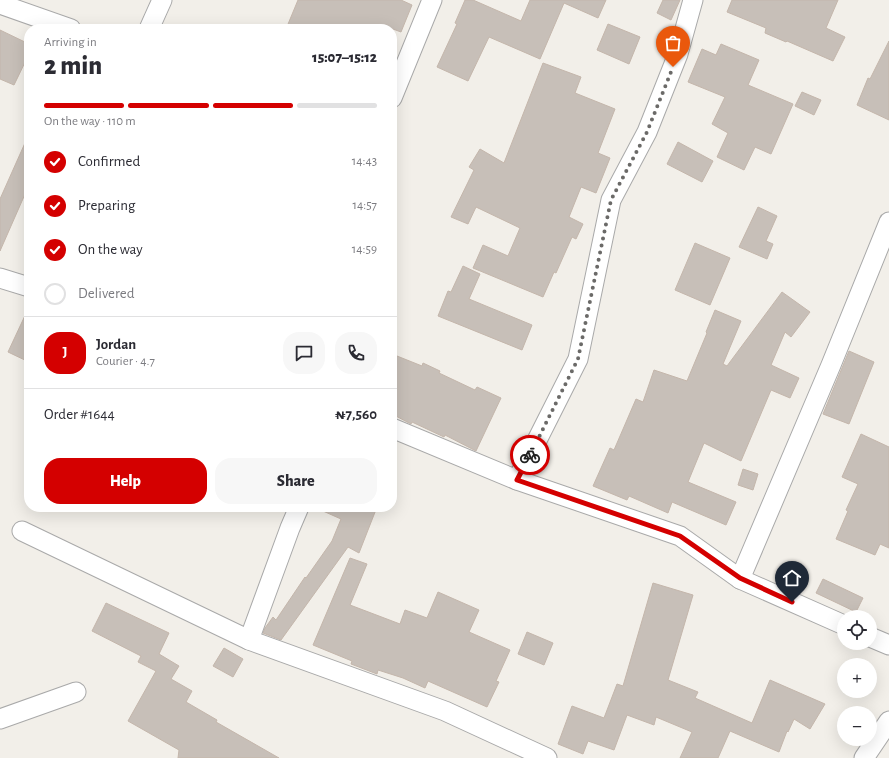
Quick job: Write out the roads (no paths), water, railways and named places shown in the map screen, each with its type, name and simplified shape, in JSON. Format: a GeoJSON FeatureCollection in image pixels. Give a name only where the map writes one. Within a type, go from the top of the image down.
{"type":"FeatureCollection","features":[{"type":"Feature","properties":{"kind":"street"},"geometry":{"type":"LineString","coordinates":[[151,24],[162,0]]}},
{"type":"Feature","properties":{"kind":"street"},"geometry":{"type":"LineString","coordinates":[[397,86],[432,0]]}},
{"type":"Feature","properties":{"kind":"street"},"geometry":{"type":"LineString","coordinates":[[517,480],[578,359],[611,200],[647,132],[678,54],[694,0]]}},
{"type":"Feature","properties":{"kind":"street"},"geometry":{"type":"LineString","coordinates":[[0,4],[57,24]]}},
{"type":"Feature","properties":{"kind":"street"},"geometry":{"type":"LineString","coordinates":[[740,578],[832,365],[889,222]]}},
{"type":"Feature","properties":{"kind":"street"},"geometry":{"type":"LineString","coordinates":[[0,278],[24,285]]}},
{"type":"Feature","properties":{"kind":"street"},"geometry":{"type":"LineString","coordinates":[[397,430],[517,480],[680,536],[740,578],[837,622]]}},
{"type":"Feature","properties":{"kind":"street"},"geometry":{"type":"LineString","coordinates":[[249,640],[297,512]]}},
{"type":"Feature","properties":{"kind":"street"},"geometry":{"type":"LineString","coordinates":[[22,531],[249,640],[445,711],[547,758]]}},
{"type":"Feature","properties":{"kind":"street"},"geometry":{"type":"LineString","coordinates":[[877,640],[889,645]]}},
{"type":"Feature","properties":{"kind":"street"},"geometry":{"type":"LineString","coordinates":[[0,719],[76,692]]}},
{"type":"Feature","properties":{"kind":"street"},"geometry":{"type":"LineString","coordinates":[[864,758],[889,721]]}}]}
